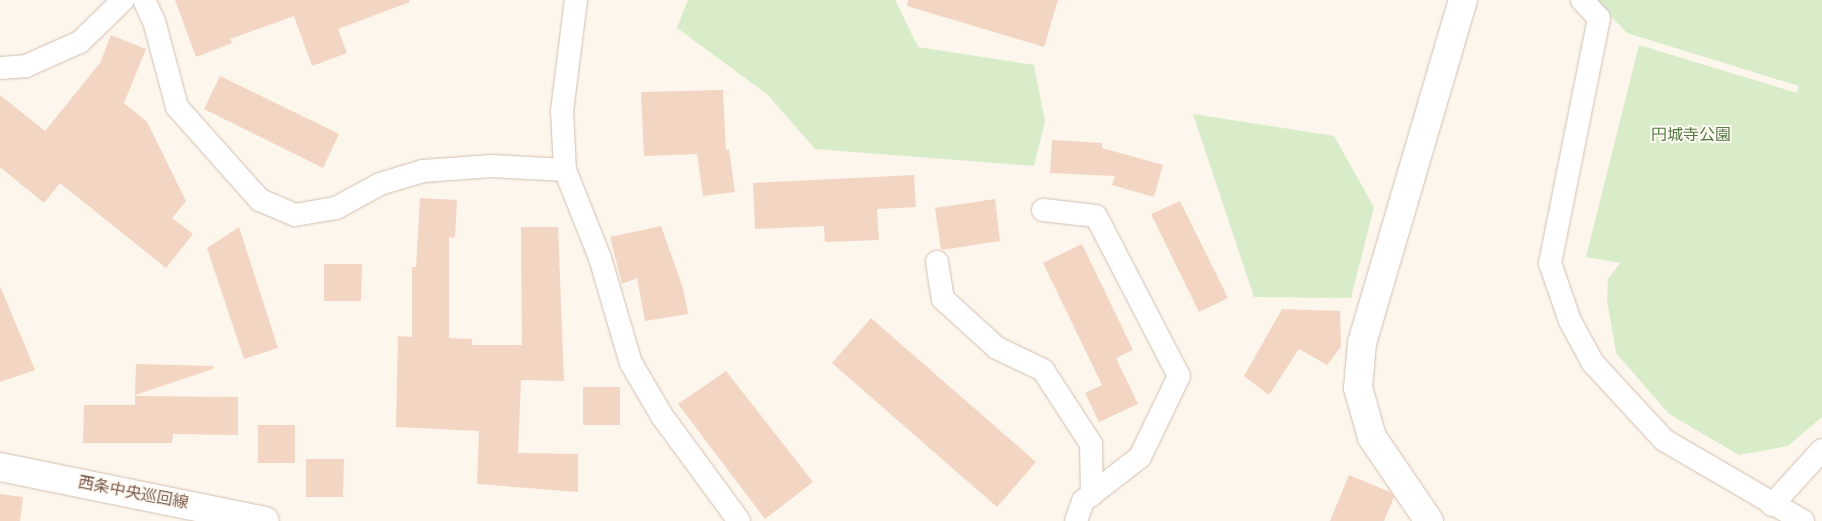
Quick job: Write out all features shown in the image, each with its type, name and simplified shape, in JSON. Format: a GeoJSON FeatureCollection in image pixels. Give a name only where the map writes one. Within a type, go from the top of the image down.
{"type":"FeatureCollection","features":[{"type":"Feature","properties":{"kind":"street"},"geometry":{"type":"LineString","coordinates":[[0,68],[26,66],[80,42],[123,0]]}},
{"type":"Feature","properties":{"kind":"street"},"geometry":{"type":"LineString","coordinates":[[144,0],[154,21],[177,107],[260,200],[295,215],[336,208],[380,184],[423,171],[492,166],[565,170]]}},
{"type":"Feature","properties":{"kind":"street"},"geometry":{"type":"LineString","coordinates":[[576,0],[562,111],[565,170],[600,258],[632,363],[662,416],[739,521]]}},
{"type":"Feature","properties":{"kind":"street"},"geometry":{"type":"LineString","coordinates":[[1429,521],[1372,437],[1358,388],[1362,343],[1463,0]]}},
{"type":"Feature","properties":{"kind":"street"},"geometry":{"type":"LineString","coordinates":[[1582,0],[1599,18],[1550,263],[1570,321],[1593,364],[1664,440],[1802,521]]}},
{"type":"Feature","properties":{"kind":"street"},"geometry":{"type":"LineString","coordinates":[[1043,210],[1096,216],[1179,376],[1140,458],[1083,501],[1076,521]]}},
{"type":"Feature","properties":{"kind":"street"},"geometry":{"type":"LineString","coordinates":[[936,262],[943,299],[997,348],[1043,370],[1091,444],[1092,495]]}},
{"type":"Feature","properties":{"kind":"street"},"geometry":{"type":"LineString","coordinates":[[1772,505],[1822,450]]}},
{"type":"Feature","properties":{"kind":"street","name":"西条中央巡回線"},"geometry":{"type":"LineString","coordinates":[[0,467],[265,521]]}},
{"type":"Feature","properties":{"kind":"green space"},"geometry":{"type":"Polygon","coordinates":[[[688,0],[895,0],[918,47],[1034,65],[1045,122],[1034,166],[815,149],[768,95],[677,28],[688,0]]]}},
{"type":"Feature","properties":{"kind":"green space","name":"円城寺公園"},"geometry":{"type":"Polygon","coordinates":[[[1595,0],[1822,0],[1822,417],[1788,446],[1739,455],[1669,414],[1616,353],[1607,300],[1608,279],[1620,263],[1586,257],[1639,45],[1797,93],[1799,86],[1627,33],[1595,0]]]}},
{"type":"Feature","properties":{"kind":"green space"},"geometry":{"type":"Polygon","coordinates":[[[1193,114],[1334,136],[1374,207],[1351,298],[1254,297],[1193,114]]]}},
{"type":"Feature","properties":{"kind":"building"},"geometry":{"type":"Polygon","coordinates":[[[175,0],[409,0],[410,2],[338,29],[347,53],[312,66],[294,16],[230,39],[232,43],[196,57],[175,0]]]}},
{"type":"Feature","properties":{"kind":"building"},"geometry":{"type":"Polygon","coordinates":[[[908,0],[1058,0],[1044,47],[907,6],[908,0]]]}},
{"type":"Feature","properties":{"kind":"building"},"geometry":{"type":"Polygon","coordinates":[[[111,35],[146,49],[124,103],[147,122],[186,201],[172,218],[193,234],[166,268],[60,183],[44,203],[0,167],[0,95],[45,131],[100,63],[111,35]]]}},
{"type":"Feature","properties":{"kind":"building"},"geometry":{"type":"Polygon","coordinates":[[[220,76],[339,134],[323,168],[204,109],[220,76]]]}},
{"type":"Feature","properties":{"kind":"building"},"geometry":{"type":"Polygon","coordinates":[[[723,90],[726,150],[729,149],[735,192],[703,196],[697,154],[644,156],[641,92],[723,90]]]}},
{"type":"Feature","properties":{"kind":"building"},"geometry":{"type":"Polygon","coordinates":[[[1052,140],[1102,143],[1102,148],[1163,165],[1154,197],[1112,185],[1115,176],[1050,173],[1052,140]]]}},
{"type":"Feature","properties":{"kind":"building"},"geometry":{"type":"Polygon","coordinates":[[[914,175],[916,207],[877,209],[879,240],[825,242],[824,226],[755,229],[753,183],[914,175]]]}},
{"type":"Feature","properties":{"kind":"building"},"geometry":{"type":"Polygon","coordinates":[[[420,198],[457,200],[455,238],[449,237],[449,338],[472,339],[472,345],[522,345],[521,227],[558,227],[564,381],[521,380],[518,453],[578,454],[578,492],[477,484],[479,431],[396,427],[398,336],[412,337],[412,267],[416,267],[420,198]]]}},
{"type":"Feature","properties":{"kind":"building"},"geometry":{"type":"Polygon","coordinates":[[[995,199],[1000,241],[941,250],[935,208],[995,199]]]}},
{"type":"Feature","properties":{"kind":"building"},"geometry":{"type":"Polygon","coordinates":[[[1180,201],[1228,298],[1199,312],[1151,214],[1180,201]]]}},
{"type":"Feature","properties":{"kind":"building"},"geometry":{"type":"Polygon","coordinates":[[[661,226],[683,288],[688,314],[645,321],[637,278],[622,284],[610,237],[661,226]]]}},
{"type":"Feature","properties":{"kind":"building"},"geometry":{"type":"Polygon","coordinates":[[[239,227],[278,348],[244,359],[207,248],[239,227]]]}},
{"type":"Feature","properties":{"kind":"building"},"geometry":{"type":"Polygon","coordinates":[[[1082,244],[1133,350],[1116,358],[1138,404],[1099,422],[1085,393],[1102,385],[1043,263],[1082,244]]]}},
{"type":"Feature","properties":{"kind":"building"},"geometry":{"type":"Polygon","coordinates":[[[324,264],[362,264],[361,301],[324,301],[324,264]]]}},
{"type":"Feature","properties":{"kind":"building"},"geometry":{"type":"Polygon","coordinates":[[[0,286],[35,370],[0,382],[0,286]]]}},
{"type":"Feature","properties":{"kind":"building"},"geometry":{"type":"Polygon","coordinates":[[[1282,309],[1340,311],[1341,347],[1327,365],[1299,349],[1269,395],[1244,376],[1282,309]]]}},
{"type":"Feature","properties":{"kind":"building"},"geometry":{"type":"Polygon","coordinates":[[[871,318],[1036,462],[997,507],[832,363],[871,318]]]}},
{"type":"Feature","properties":{"kind":"building"},"geometry":{"type":"Polygon","coordinates":[[[136,364],[213,366],[213,369],[135,395],[136,364]]]}},
{"type":"Feature","properties":{"kind":"building"},"geometry":{"type":"Polygon","coordinates":[[[726,371],[813,482],[765,519],[678,404],[726,371]]]}},
{"type":"Feature","properties":{"kind":"building"},"geometry":{"type":"Polygon","coordinates":[[[583,387],[620,387],[620,425],[583,425],[583,387]]]}},
{"type":"Feature","properties":{"kind":"building"},"geometry":{"type":"Polygon","coordinates":[[[135,396],[238,397],[238,435],[173,434],[172,443],[83,443],[84,405],[135,405],[135,396]]]}},
{"type":"Feature","properties":{"kind":"building"},"geometry":{"type":"Polygon","coordinates":[[[258,425],[295,425],[295,463],[258,463],[258,425]]]}},
{"type":"Feature","properties":{"kind":"building"},"geometry":{"type":"Polygon","coordinates":[[[306,459],[344,459],[343,497],[306,497],[306,459]]]}},
{"type":"Feature","properties":{"kind":"building"},"geometry":{"type":"Polygon","coordinates":[[[1349,475],[1390,492],[1394,497],[1384,521],[1330,521],[1349,475]]]}},
{"type":"Feature","properties":{"kind":"building"},"geometry":{"type":"Polygon","coordinates":[[[0,494],[23,497],[20,521],[0,521],[0,494]]]}}]}
